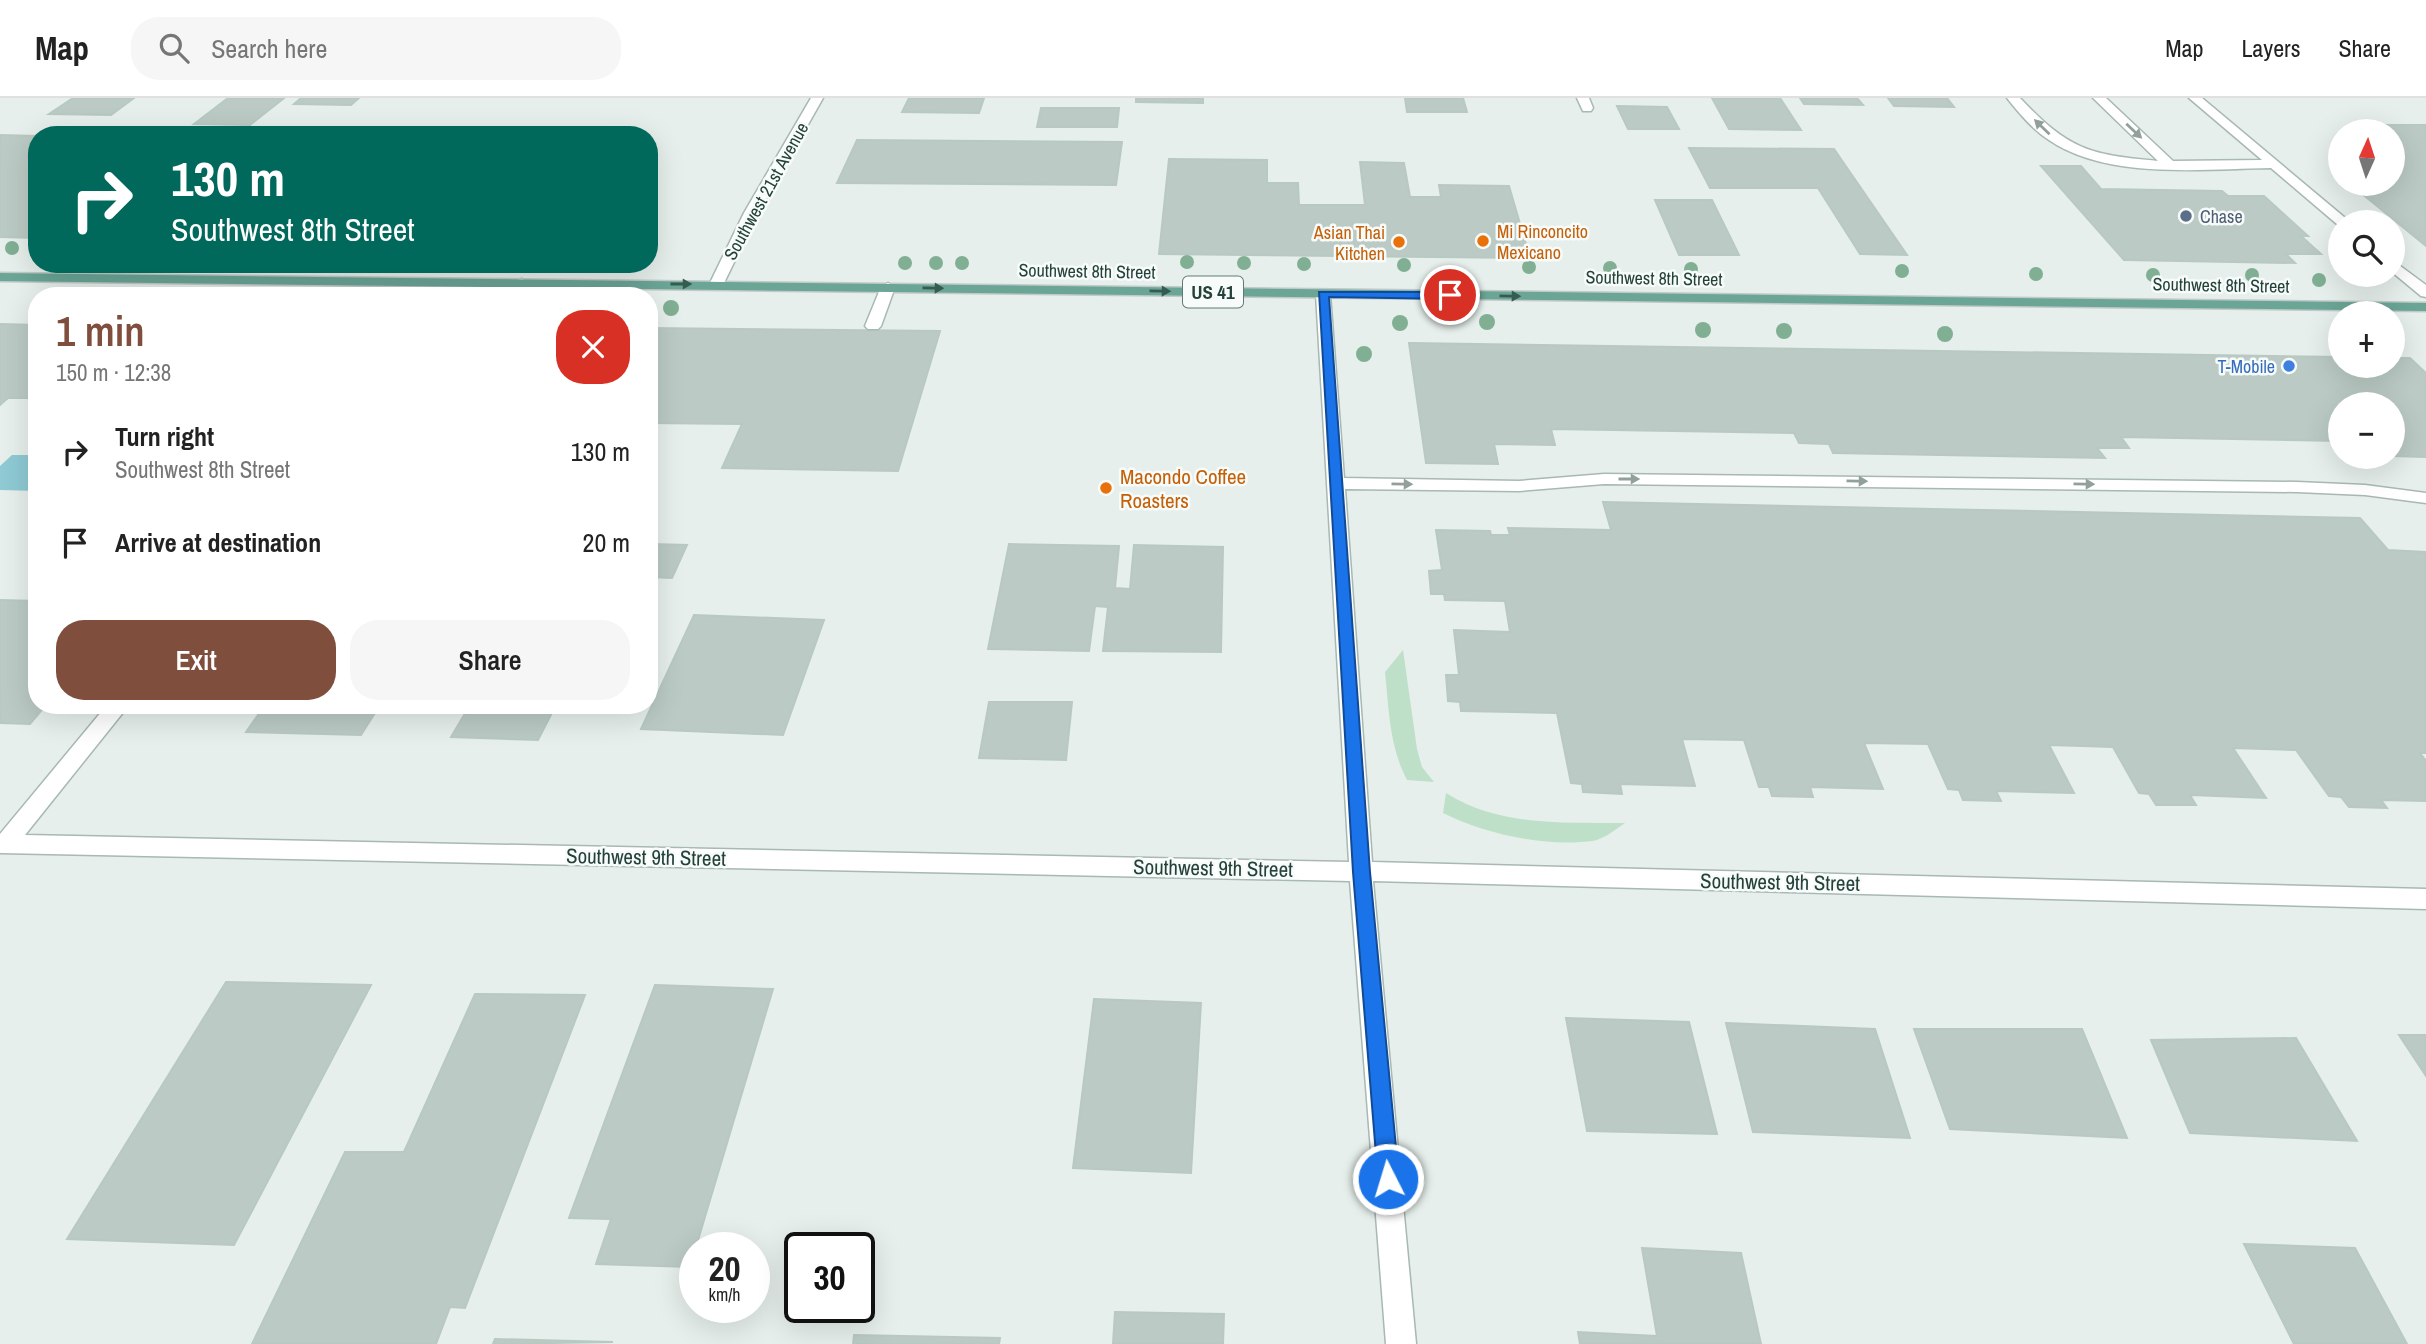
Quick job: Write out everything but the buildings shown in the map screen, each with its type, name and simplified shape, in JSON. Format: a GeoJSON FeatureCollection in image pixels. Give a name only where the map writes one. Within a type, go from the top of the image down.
{"type":"FeatureCollection","features":[{"type":"Feature","properties":{"kind":"main road","name":"Southwest 8th Street"},"geometry":{"type":"LineString","coordinates":[[0,278],[2426,307]]}},
{"type":"Feature","properties":{"kind":"street","name":"Southwest 21st Avenue"},"geometry":{"type":"LineString","coordinates":[[716,285],[751,213],[817,98]]}},
{"type":"Feature","properties":{"kind":"street"},"geometry":{"type":"LineString","coordinates":[[2013,98],[2055,139],[2077,149],[2127,163],[2273,164]]}},
{"type":"Feature","properties":{"kind":"street"},"geometry":{"type":"LineString","coordinates":[[2099,98],[2169,164]]}},
{"type":"Feature","properties":{"kind":"street"},"geometry":{"type":"LineString","coordinates":[[2195,98],[2329,210]]}},
{"type":"Feature","properties":{"kind":"street"},"geometry":{"type":"LineString","coordinates":[[2405,275],[2426,293]]}},
{"type":"Feature","properties":{"kind":"street"},"geometry":{"type":"LineString","coordinates":[[519,287],[522,283]]}},
{"type":"Feature","properties":{"kind":"street"},"geometry":{"type":"LineString","coordinates":[[873,326],[888,287]]}},
{"type":"Feature","properties":{"kind":"street"},"geometry":{"type":"LineString","coordinates":[[1323,294],[1362,872],[1401,1344]]}},
{"type":"Feature","properties":{"kind":"street"},"geometry":{"type":"LineString","coordinates":[[1334,483],[1519,486],[1604,479],[2193,485],[2365,490],[2426,498]]}},
{"type":"Feature","properties":{"kind":"street"},"geometry":{"type":"LineString","coordinates":[[3,844],[112,714]]}},
{"type":"Feature","properties":{"kind":"street","name":"Southwest 9th Street"},"geometry":{"type":"LineString","coordinates":[[3,844],[1362,872],[2426,899]]}},
{"type":"Feature","properties":{"kind":"green space"},"geometry":{"type":"Polygon","coordinates":[[[1403,650],[1417,749],[1422,767],[1434,782],[1407,780],[1393,741],[1385,672],[1403,650]]]}},
{"type":"Feature","properties":{"kind":"green space"},"geometry":{"type":"Polygon","coordinates":[[[1446,793],[1466,804],[1510,817],[1556,822],[1625,823],[1592,841],[1554,842],[1515,837],[1477,827],[1443,813],[1446,793]]]}},
{"type":"Feature","properties":{"kind":"water"},"geometry":{"type":"Polygon","coordinates":[[[12,455],[28,455],[28,491],[0,490],[0,466],[12,455]]]}},
{"type":"Feature","properties":{"kind":"place","name":"Chase"},"geometry":{"type":"Point","coordinates":[2186,216]}},
{"type":"Feature","properties":{"kind":"place","name":"Mi Rinconcito Mexicano"},"geometry":{"type":"Point","coordinates":[1483,241]}},
{"type":"Feature","properties":{"kind":"place","name":"Asian Thai Kitchen"},"geometry":{"type":"Point","coordinates":[1399,242]}},
{"type":"Feature","properties":{"kind":"place","name":"T-Mobile"},"geometry":{"type":"Point","coordinates":[2289,366]}},
{"type":"Feature","properties":{"kind":"place","name":"Macondo Coffee Roasters"},"geometry":{"type":"Point","coordinates":[1106,488]}},
{"type":"Feature","properties":{"kind":"route"},"geometry":{"type":"LineString","coordinates":[[1388,1179],[1362,872],[1323,294],[1450,295]]}}]}
